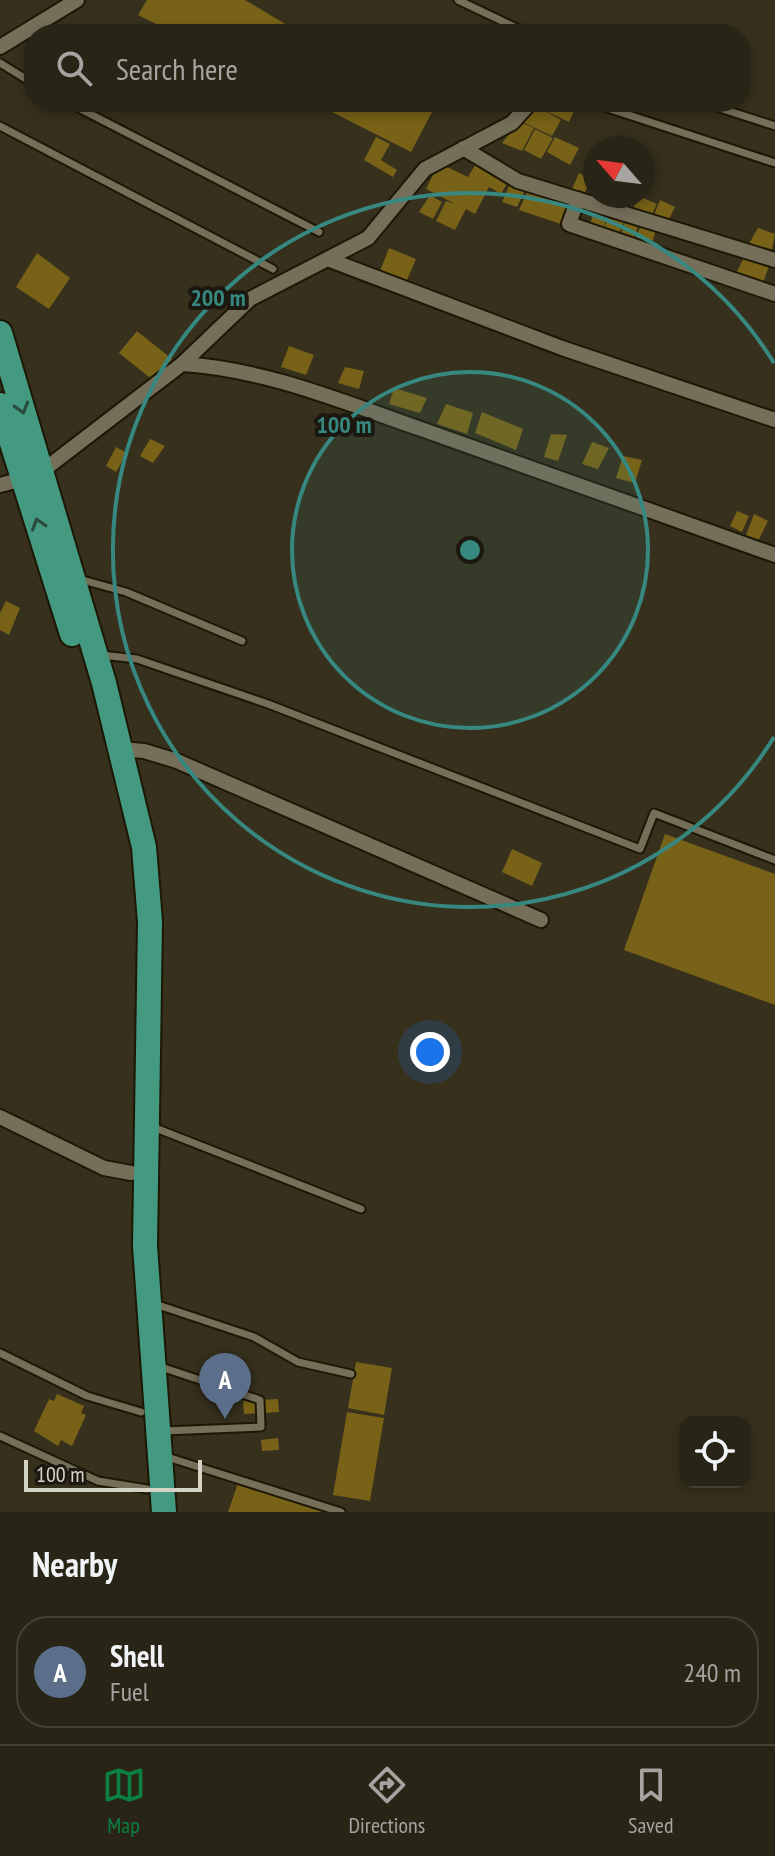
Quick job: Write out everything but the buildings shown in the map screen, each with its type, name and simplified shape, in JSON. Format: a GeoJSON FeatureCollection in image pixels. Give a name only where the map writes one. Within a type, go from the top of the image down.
{"type":"FeatureCollection","features":[{"type":"Feature","properties":{"kind":"highway"},"geometry":{"type":"LineString","coordinates":[[0,333],[21,478],[73,578],[144,847],[150,922],[145,1246],[164,1512]]}},
{"type":"Feature","properties":{"kind":"highway"},"geometry":{"type":"LineString","coordinates":[[0,405],[6,438],[89,688],[129,850],[135,922],[130,1247],[148,1500]]}},
{"type":"Feature","properties":{"kind":"street"},"geometry":{"type":"LineString","coordinates":[[38,24],[77,0]]}},
{"type":"Feature","properties":{"kind":"street"},"geometry":{"type":"LineString","coordinates":[[0,47],[24,32]]}},
{"type":"Feature","properties":{"kind":"street"},"geometry":{"type":"LineString","coordinates":[[21,478],[182,364],[250,299],[330,260],[379,228],[425,169],[512,123],[522,112]]}},
{"type":"Feature","properties":{"kind":"street"},"geometry":{"type":"LineString","coordinates":[[463,148],[507,177],[775,260]]}},
{"type":"Feature","properties":{"kind":"street"},"geometry":{"type":"LineString","coordinates":[[578,199],[569,224],[775,294]]}},
{"type":"Feature","properties":{"kind":"street"},"geometry":{"type":"LineString","coordinates":[[330,260],[357,274],[562,348],[775,420]]}},
{"type":"Feature","properties":{"kind":"street"},"geometry":{"type":"LineString","coordinates":[[182,364],[224,367],[298,387],[566,478],[775,555]]}},
{"type":"Feature","properties":{"kind":"street"},"geometry":{"type":"LineString","coordinates":[[120,749],[144,751],[177,761],[541,920]]}},
{"type":"Feature","properties":{"kind":"street"},"geometry":{"type":"LineString","coordinates":[[0,1117],[104,1168],[131,1173]]}},
{"type":"Feature","properties":{"kind":"lane"},"geometry":{"type":"LineString","coordinates":[[458,0],[508,24]]}},
{"type":"Feature","properties":{"kind":"lane"},"geometry":{"type":"LineString","coordinates":[[0,63],[24,78]]}},
{"type":"Feature","properties":{"kind":"lane"},"geometry":{"type":"LineString","coordinates":[[86,112],[319,232]]}},
{"type":"Feature","properties":{"kind":"lane"},"geometry":{"type":"LineString","coordinates":[[619,112],[775,163]]}},
{"type":"Feature","properties":{"kind":"lane"},"geometry":{"type":"LineString","coordinates":[[732,112],[775,126]]}},
{"type":"Feature","properties":{"kind":"lane"},"geometry":{"type":"LineString","coordinates":[[0,126],[273,269]]}},
{"type":"Feature","properties":{"kind":"lane"},"geometry":{"type":"LineString","coordinates":[[73,578],[126,592],[242,641]]}},
{"type":"Feature","properties":{"kind":"lane"},"geometry":{"type":"LineString","coordinates":[[95,654],[137,659],[268,704],[640,849],[654,813],[775,860]]}},
{"type":"Feature","properties":{"kind":"lane"},"geometry":{"type":"LineString","coordinates":[[147,1125],[361,1209]]}},
{"type":"Feature","properties":{"kind":"lane"},"geometry":{"type":"LineString","coordinates":[[149,1302],[254,1337],[298,1362],[351,1374]]}},
{"type":"Feature","properties":{"kind":"lane"},"geometry":{"type":"LineString","coordinates":[[0,1353],[87,1396],[141,1412]]}},
{"type":"Feature","properties":{"kind":"lane"},"geometry":{"type":"LineString","coordinates":[[153,1365],[260,1400],[261,1427],[159,1443]]}},
{"type":"Feature","properties":{"kind":"lane"},"geometry":{"type":"LineString","coordinates":[[0,1436],[98,1481],[148,1500]]}},
{"type":"Feature","properties":{"kind":"lane"},"geometry":{"type":"LineString","coordinates":[[159,1443],[341,1512]]}},
{"type":"Feature","properties":{"kind":"place","name":"Shell"},"geometry":{"type":"Point","coordinates":[225,1419]}}]}
